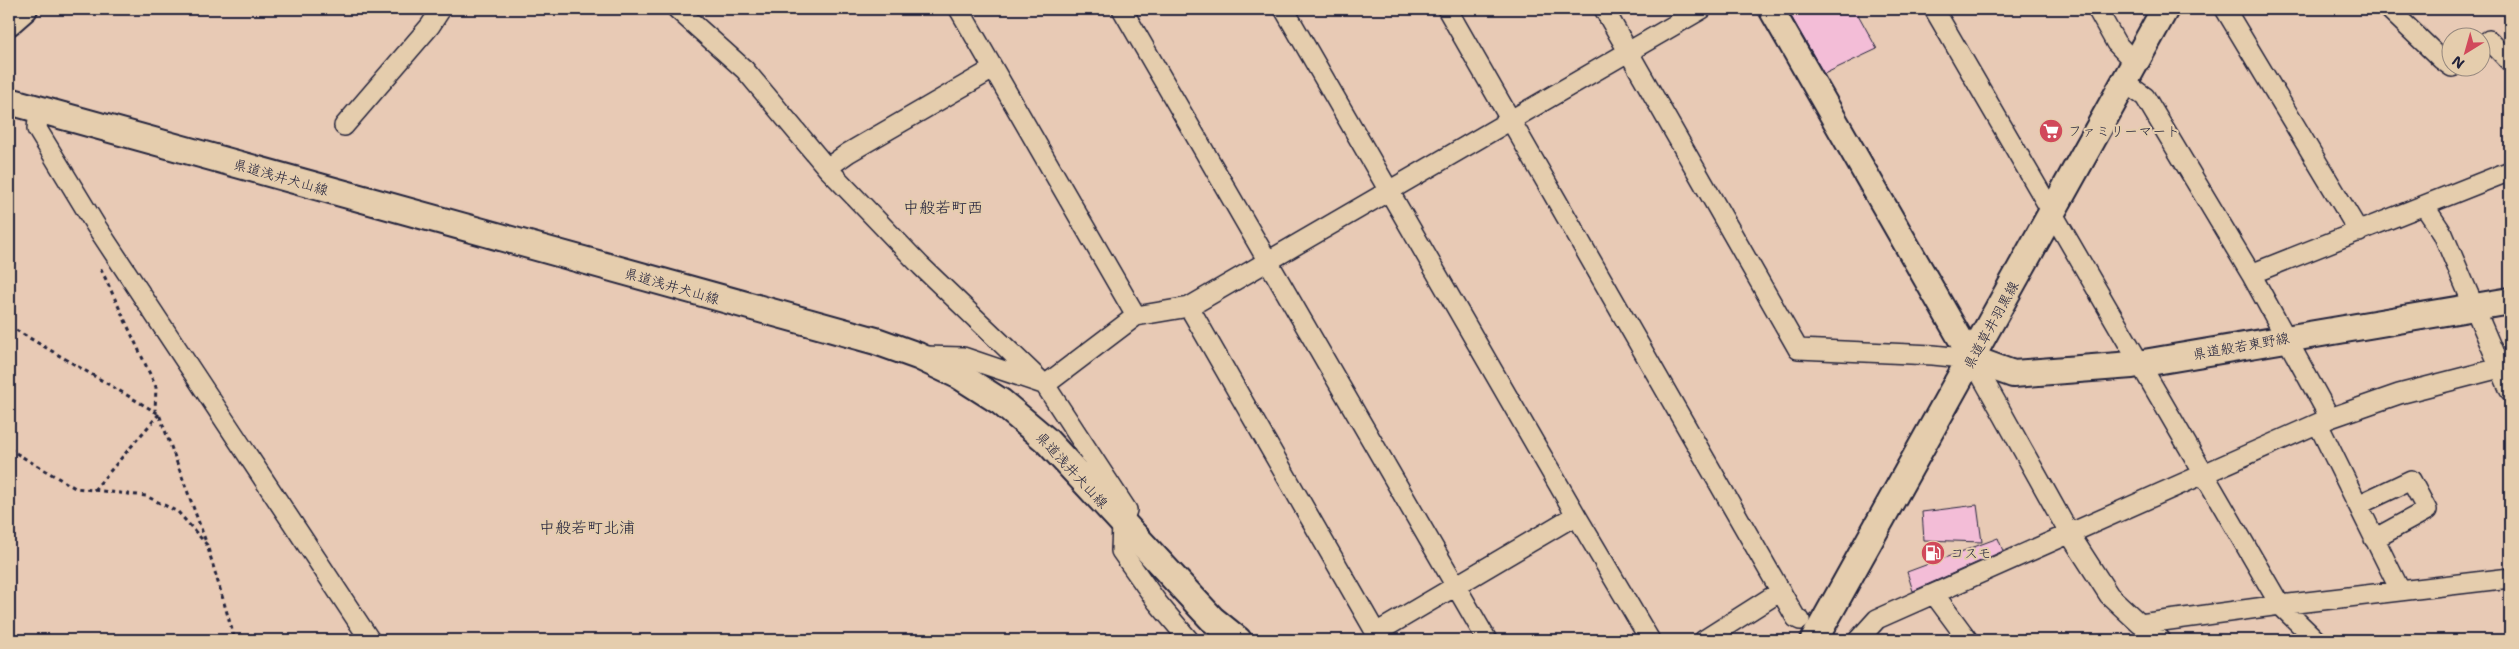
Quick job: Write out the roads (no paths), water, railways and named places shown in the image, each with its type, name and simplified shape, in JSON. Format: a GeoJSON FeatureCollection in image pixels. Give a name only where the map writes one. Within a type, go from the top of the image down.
{"type":"FeatureCollection","features":[{"type":"Feature","properties":{"kind":"main road","name":"県道草井羽黒線"},"geometry":{"type":"LineString","coordinates":[[1807,630],[1972,359],[2165,9]]}},
{"type":"Feature","properties":{"kind":"main road","name":"県道浅井犬山線"},"geometry":{"type":"LineString","coordinates":[[9,100],[876,341],[918,356],[960,376],[1008,408],[1046,440],[1212,619],[1238,640]]}},
{"type":"Feature","properties":{"kind":"main road","name":"県道般若東野線"},"geometry":{"type":"LineString","coordinates":[[1972,359],[2013,374],[2139,364],[2510,301]]}},
{"type":"Feature","properties":{"kind":"street"},"geometry":{"type":"LineString","coordinates":[[9,23],[25,9]]}},
{"type":"Feature","properties":{"kind":"street"},"geometry":{"type":"LineString","coordinates":[[344,126],[430,26],[441,9]]}},
{"type":"Feature","properties":{"kind":"street"},"geometry":{"type":"LineString","coordinates":[[959,9],[1136,316]]}},
{"type":"Feature","properties":{"kind":"street"},"geometry":{"type":"LineString","coordinates":[[1122,9],[1487,640]]}},
{"type":"Feature","properties":{"kind":"street"},"geometry":{"type":"LineString","coordinates":[[1284,9],[1650,640]]}},
{"type":"Feature","properties":{"kind":"street"},"geometry":{"type":"LineString","coordinates":[[1446,9],[1781,591],[1807,630]]}},
{"type":"Feature","properties":{"kind":"street"},"geometry":{"type":"LineString","coordinates":[[1604,9],[1798,349],[1933,355],[1972,359]]}},
{"type":"Feature","properties":{"kind":"street"},"geometry":{"type":"LineString","coordinates":[[1045,385],[1136,316],[1189,307],[1702,9]]}},
{"type":"Feature","properties":{"kind":"street"},"geometry":{"type":"LineString","coordinates":[[1771,9],[2070,533],[2109,596],[2161,640]]}},
{"type":"Feature","properties":{"kind":"street"},"geometry":{"type":"LineString","coordinates":[[1934,9],[2280,604],[2316,640]]}},
{"type":"Feature","properties":{"kind":"street"},"geometry":{"type":"LineString","coordinates":[[2096,9],[2116,43],[2130,73],[2251,274],[2286,338],[2324,421],[2358,505],[2400,590]]}},
{"type":"Feature","properties":{"kind":"street"},"geometry":{"type":"LineString","coordinates":[[2225,9],[2359,232]]}},
{"type":"Feature","properties":{"kind":"street"},"geometry":{"type":"LineString","coordinates":[[2390,9],[2442,61]]}},
{"type":"Feature","properties":{"kind":"street"},"geometry":{"type":"LineString","coordinates":[[687,11],[745,70],[827,168],[921,266],[1045,385],[1127,510],[1122,523],[1121,550],[1157,602],[1189,640]]}},
{"type":"Feature","properties":{"kind":"street"},"geometry":{"type":"LineString","coordinates":[[2492,43],[2510,62]]}},
{"type":"Feature","properties":{"kind":"street"},"geometry":{"type":"LineString","coordinates":[[827,168],[848,153],[993,69]]}},
{"type":"Feature","properties":{"kind":"street"},"geometry":{"type":"LineString","coordinates":[[40,109],[37,129],[96,226],[370,640]]}},
{"type":"Feature","properties":{"kind":"street"},"geometry":{"type":"LineString","coordinates":[[2251,274],[2425,207],[2510,171]]}},
{"type":"Feature","properties":{"kind":"street"},"geometry":{"type":"LineString","coordinates":[[2425,207],[2443,234],[2472,307],[2510,391]]}},
{"type":"Feature","properties":{"kind":"street"},"geometry":{"type":"LineString","coordinates":[[1189,307],[1376,633],[1576,515]]}},
{"type":"Feature","properties":{"kind":"street"},"geometry":{"type":"LineString","coordinates":[[918,356],[963,357],[1045,385]]}},
{"type":"Feature","properties":{"kind":"street"},"geometry":{"type":"LineString","coordinates":[[1858,640],[1878,619],[2324,421],[2399,394],[2500,368]]}},
{"type":"Feature","properties":{"kind":"street"},"geometry":{"type":"LineString","coordinates":[[2358,505],[2411,480],[2427,510],[2374,539]]}},
{"type":"Feature","properties":{"kind":"street"},"geometry":{"type":"LineString","coordinates":[[2140,624],[2280,604],[2510,578]]}},
{"type":"Feature","properties":{"kind":"street"},"geometry":{"type":"LineString","coordinates":[[1704,640],[1781,591]]}},
{"type":"Feature","properties":{"kind":"street"},"geometry":{"type":"LineString","coordinates":[[1934,594],[1968,640]]}},
{"type":"Feature","properties":{"kind":"tunnel"},"geometry":{"type":"LineString","coordinates":[[1810,626],[1835,640]]}},
{"type":"Feature","properties":{"kind":"place","name":"ファミリーマート"},"geometry":{"type":"Point","coordinates":[2051,131]}},
{"type":"Feature","properties":{"kind":"place","name":"コスモ"},"geometry":{"type":"Point","coordinates":[1933,553]}},
{"type":"Feature","properties":{"kind":"district","name":"中般若町西"},"geometry":{"type":"Point","coordinates":[943,207]}},
{"type":"Feature","properties":{"kind":"district","name":"中般若町北浦"},"geometry":{"type":"Point","coordinates":[587,527]}}]}
